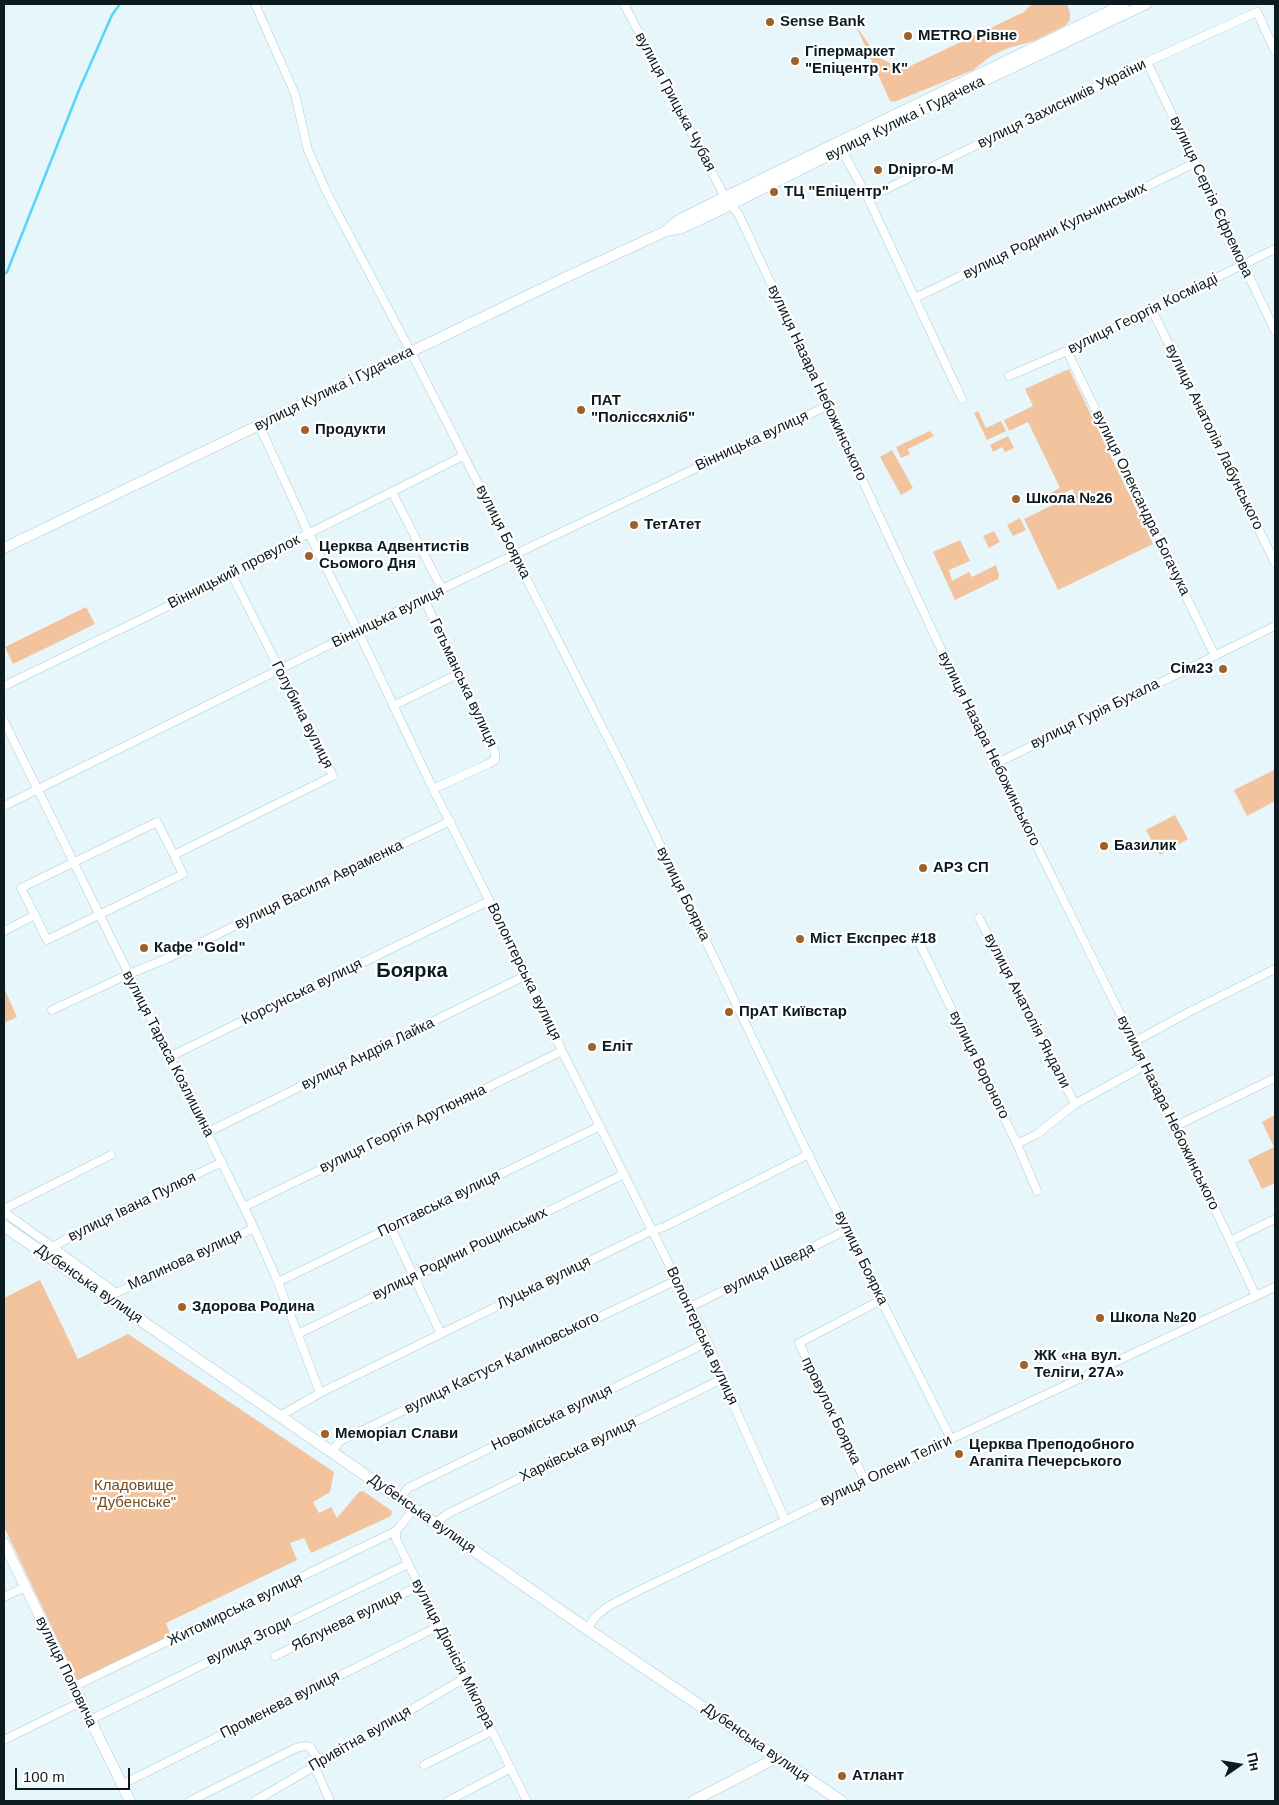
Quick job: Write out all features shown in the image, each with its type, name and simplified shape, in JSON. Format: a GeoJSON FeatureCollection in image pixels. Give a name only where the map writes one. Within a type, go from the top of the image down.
{"type":"FeatureCollection","features":[{"type":"Feature","properties":{"kind":"main road","name":"вулиця Кулика і Гудачека"},"geometry":{"type":"LineString","coordinates":[[728,201],[1124,4]]}},
{"type":"Feature","properties":{"kind":"main road","name":"вулиця Кулика і Гудачека"},"geometry":{"type":"LineString","coordinates":[[4,548],[562,279],[664,232],[679,220],[728,201],[841,149],[1146,4]]}},
{"type":"Feature","properties":{"kind":"main road","name":"Дубенська вулиця"},"geometry":{"type":"LineString","coordinates":[[4,1226],[47,1250],[331,1452],[841,1801]]}},
{"type":"Feature","properties":{"kind":"main road","name":"вулиця Поповича"},"geometry":{"type":"LineString","coordinates":[[4,1544],[130,1801]]}},
{"type":"Feature","properties":{"kind":"main road"},"geometry":{"type":"LineString","coordinates":[[693,1801],[776,1758]]}},
{"type":"Feature","properties":{"kind":"street","name":"вулиця Боярка"},"geometry":{"type":"LineString","coordinates":[[255,4],[295,94],[308,150],[327,193],[411,352],[628,778],[809,1154],[951,1439]]}},
{"type":"Feature","properties":{"kind":"street","name":"вулиця Грицька Чубая"},"geometry":{"type":"LineString","coordinates":[[624,4],[728,201]]}},
{"type":"Feature","properties":{"kind":"street","name":"вулиця Захисників України"},"geometry":{"type":"LineString","coordinates":[[868,198],[1148,62],[1256,12],[1275,51]]}},
{"type":"Feature","properties":{"kind":"street","name":"вулиця Сергія Єфремова"},"geometry":{"type":"LineString","coordinates":[[1148,62],[1275,331]]}},
{"type":"Feature","properties":{"kind":"street"},"geometry":{"type":"LineString","coordinates":[[841,149],[868,198],[962,399]]}},
{"type":"Feature","properties":{"kind":"street","name":"вулиця Родини Кульчинських"},"geometry":{"type":"LineString","coordinates":[[915,298],[1195,163]]}},
{"type":"Feature","properties":{"kind":"street","name":"вулиця Назара Небожинського"},"geometry":{"type":"LineString","coordinates":[[728,201],[739,215],[995,764],[1176,1126],[1256,1296]]}},
{"type":"Feature","properties":{"kind":"street","name":"вулиця Георгія Косміаді"},"geometry":{"type":"LineString","coordinates":[[1009,376],[1067,351],[1275,249]]}},
{"type":"Feature","properties":{"kind":"street","name":"вулиця Анатолія Лабунського"},"geometry":{"type":"LineString","coordinates":[[1152,310],[1275,563]]}},
{"type":"Feature","properties":{"kind":"street","name":"вулиця Олександра Богачука"},"geometry":{"type":"LineString","coordinates":[[1067,351],[1215,656]]}},
{"type":"Feature","properties":{"kind":"street","name":"Вінницька вулиця"},"geometry":{"type":"LineString","coordinates":[[4,806],[442,589],[827,406]]}},
{"type":"Feature","properties":{"kind":"street","name":"Волонтерська вулиця"},"geometry":{"type":"LineString","coordinates":[[260,425],[309,534],[433,789],[527,975],[562,1051],[651,1231],[708,1342],[722,1379],[785,1520]]}},
{"type":"Feature","properties":{"kind":"street","name":"Вінницький провулок"},"geometry":{"type":"LineString","coordinates":[[4,686],[232,575],[463,456]]}},
{"type":"Feature","properties":{"kind":"street"},"geometry":{"type":"LineString","coordinates":[[392,492],[442,589]]}},
{"type":"Feature","properties":{"kind":"street","name":"Голубина вулиця"},"geometry":{"type":"LineString","coordinates":[[174,855],[333,776],[232,575]]}},
{"type":"Feature","properties":{"kind":"street","name":"Гетьманська вулиця"},"geometry":{"type":"LineString","coordinates":[[424,598],[488,734],[495,753],[494,760],[433,789]]}},
{"type":"Feature","properties":{"kind":"street","name":"вулиця Гурія Бухала"},"geometry":{"type":"LineString","coordinates":[[995,764],[1275,626]]}},
{"type":"Feature","properties":{"kind":"street"},"geometry":{"type":"LineString","coordinates":[[393,706],[460,673]]}},
{"type":"Feature","properties":{"kind":"street","name":"вулиця Тараса Козлишина"},"geometry":{"type":"LineString","coordinates":[[4,721],[254,1228],[278,1282],[320,1393]]}},
{"type":"Feature","properties":{"kind":"street","name":"вулиця Василя Авраменка"},"geometry":{"type":"LineString","coordinates":[[52,1010],[129,974],[171,957],[450,821]]}},
{"type":"Feature","properties":{"kind":"street"},"geometry":{"type":"LineString","coordinates":[[157,822],[183,874],[47,940],[21,888],[73,862],[157,822]]}},
{"type":"Feature","properties":{"kind":"street","name":"Корсунська вулиця"},"geometry":{"type":"LineString","coordinates":[[169,1057],[489,901]]}},
{"type":"Feature","properties":{"kind":"street"},"geometry":{"type":"LineString","coordinates":[[4,931],[35,915]]}},
{"type":"Feature","properties":{"kind":"street","name":"вулиця Анатолія Яндали"},"geometry":{"type":"LineString","coordinates":[[979,918],[1074,1104]]}},
{"type":"Feature","properties":{"kind":"street","name":"вулиця Вороного"},"geometry":{"type":"LineString","coordinates":[[918,940],[1017,1144],[1037,1191]]}},
{"type":"Feature","properties":{"kind":"street"},"geometry":{"type":"LineString","coordinates":[[1134,1042],[1275,969]]}},
{"type":"Feature","properties":{"kind":"street","name":"вулиця Андрія Лайка"},"geometry":{"type":"LineString","coordinates":[[208,1132],[527,975]]}},
{"type":"Feature","properties":{"kind":"street","name":"вулиця Георгія Арутюняна"},"geometry":{"type":"LineString","coordinates":[[244,1207],[562,1051]]}},
{"type":"Feature","properties":{"kind":"street","name":"вулиця Анатолія Яндали"},"geometry":{"type":"LineString","coordinates":[[1017,1144],[1037,1134],[1074,1104],[1146,1065]]}},
{"type":"Feature","properties":{"kind":"street"},"geometry":{"type":"LineString","coordinates":[[1176,1126],[1275,1078]]}},
{"type":"Feature","properties":{"kind":"street","name":"Полтавська вулиця"},"geometry":{"type":"LineString","coordinates":[[278,1282],[600,1126]]}},
{"type":"Feature","properties":{"kind":"street","name":"Луцька вулиця"},"geometry":{"type":"LineString","coordinates":[[280,1416],[320,1393],[651,1231],[664,1227],[809,1154]]}},
{"type":"Feature","properties":{"kind":"street"},"geometry":{"type":"LineString","coordinates":[[47,1250],[4,1211],[111,1155]]}},
{"type":"Feature","properties":{"kind":"street","name":"вулиця Івана Пулюя"},"geometry":{"type":"LineString","coordinates":[[47,1250],[91,1225],[222,1162]]}},
{"type":"Feature","properties":{"kind":"street","name":"вулиця Родини Рощинських"},"geometry":{"type":"LineString","coordinates":[[298,1334],[624,1174]]}},
{"type":"Feature","properties":{"kind":"street"},"geometry":{"type":"LineString","coordinates":[[1230,1241],[1275,1220]]}},
{"type":"Feature","properties":{"kind":"street","name":"Малинова вулиця"},"geometry":{"type":"LineString","coordinates":[[47,1250],[116,1293],[254,1228]]}},
{"type":"Feature","properties":{"kind":"street"},"geometry":{"type":"LineString","coordinates":[[391,1228],[441,1334]]}},
{"type":"Feature","properties":{"kind":"street","name":"вулиця Шведа"},"geometry":{"type":"LineString","coordinates":[[690,1307],[847,1230]]}},
{"type":"Feature","properties":{"kind":"street","name":"вулиця Кастуся Калиновського"},"geometry":{"type":"LineString","coordinates":[[331,1452],[340,1441],[677,1280]]}},
{"type":"Feature","properties":{"kind":"street","name":"вулиця Олени Теліги"},"geometry":{"type":"LineString","coordinates":[[587,1629],[595,1616],[607,1607],[951,1439],[1275,1287]]}},
{"type":"Feature","properties":{"kind":"street","name":"провулок Боярка"},"geometry":{"type":"LineString","coordinates":[[865,1481],[799,1343],[881,1300]]}},
{"type":"Feature","properties":{"kind":"street","name":"Новоміська вулиця"},"geometry":{"type":"LineString","coordinates":[[400,1499],[408,1488],[708,1342]]}},
{"type":"Feature","properties":{"kind":"street","name":"Харківська вулиця"},"geometry":{"type":"LineString","coordinates":[[435,1523],[449,1513],[722,1379]]}},
{"type":"Feature","properties":{"kind":"street"},"geometry":{"type":"LineString","coordinates":[[396,1531],[414,1509]]}},
{"type":"Feature","properties":{"kind":"street","name":"вулиця Діонісія Міклера"},"geometry":{"type":"LineString","coordinates":[[396,1531],[396,1539],[408,1564],[526,1801]]}},
{"type":"Feature","properties":{"kind":"street","name":"Житомирська вулиця"},"geometry":{"type":"LineString","coordinates":[[73,1688],[396,1531]]}},
{"type":"Feature","properties":{"kind":"street","name":"вулиця Згоди"},"geometry":{"type":"LineString","coordinates":[[90,1720],[408,1564]]}},
{"type":"Feature","properties":{"kind":"street","name":"Яблунева вулиця"},"geometry":{"type":"LineString","coordinates":[[275,1656],[419,1586]]}},
{"type":"Feature","properties":{"kind":"street"},"geometry":{"type":"LineString","coordinates":[[4,1597],[25,1587]]}},
{"type":"Feature","properties":{"kind":"street","name":"Променева вулиця"},"geometry":{"type":"LineString","coordinates":[[121,1784],[439,1626]]}},
{"type":"Feature","properties":{"kind":"street","name":"Привітна вулиця"},"geometry":{"type":"LineString","coordinates":[[255,1801],[464,1678]]}},
{"type":"Feature","properties":{"kind":"street"},"geometry":{"type":"LineString","coordinates":[[4,1740],[81,1702]]}},
{"type":"Feature","properties":{"kind":"street"},"geometry":{"type":"LineString","coordinates":[[424,1765],[492,1732]]}},
{"type":"Feature","properties":{"kind":"street"},"geometry":{"type":"LineString","coordinates":[[190,1801],[289,1750],[301,1746],[310,1747],[330,1801]]}},
{"type":"Feature","properties":{"kind":"street"},"geometry":{"type":"LineString","coordinates":[[448,1801],[511,1768]]}},
{"type":"Feature","properties":{"kind":"green space"},"geometry":{"type":"Polygon","coordinates":[[[1032,4],[1067,4],[1070,20],[1066,25],[1034,41],[1008,48],[991,56],[973,70],[894,102],[890,101],[856,26],[878,57],[893,65],[906,68],[1024,12],[1032,4]]]}},
{"type":"Feature","properties":{"kind":"green space"},"geometry":{"type":"Polygon","coordinates":[[[1069,369],[1153,544],[1058,590],[1024,519],[1075,494],[1072,489],[1043,504],[1040,498],[1060,488],[1028,422],[1009,431],[1004,420],[1033,406],[1025,389],[1069,369]]]}},
{"type":"Feature","properties":{"kind":"green space"},"geometry":{"type":"Polygon","coordinates":[[[978,411],[986,428],[1001,421],[1006,431],[987,440],[974,413],[978,411]]]}},
{"type":"Feature","properties":{"kind":"green space"},"geometry":{"type":"Polygon","coordinates":[[[930,431],[934,436],[908,449],[910,454],[901,458],[896,447],[930,431]]]}},
{"type":"Feature","properties":{"kind":"green space"},"geometry":{"type":"Polygon","coordinates":[[[1008,436],[1014,448],[1005,452],[1002,447],[993,452],[990,445],[1008,436]]]}},
{"type":"Feature","properties":{"kind":"green space"},"geometry":{"type":"Polygon","coordinates":[[[892,450],[913,488],[901,495],[880,457],[892,450]]]}},
{"type":"Feature","properties":{"kind":"green space"},"geometry":{"type":"Polygon","coordinates":[[[1020,518],[1026,530],[1013,536],[1007,525],[1020,518]]]}},
{"type":"Feature","properties":{"kind":"green space"},"geometry":{"type":"Polygon","coordinates":[[[994,531],[1000,542],[989,548],[983,536],[994,531]]]}},
{"type":"Feature","properties":{"kind":"green space"},"geometry":{"type":"Polygon","coordinates":[[[960,540],[970,561],[949,570],[952,581],[969,572],[972,577],[996,565],[999,575],[998,579],[955,600],[933,552],[960,540]]]}},
{"type":"Feature","properties":{"kind":"green space"},"geometry":{"type":"Polygon","coordinates":[[[86,607],[95,624],[13,664],[5,647],[86,607]]]}},
{"type":"Feature","properties":{"kind":"green space"},"geometry":{"type":"Polygon","coordinates":[[[1274,770],[1275,801],[1247,816],[1234,790],[1274,770]]]}},
{"type":"Feature","properties":{"kind":"green space"},"geometry":{"type":"Polygon","coordinates":[[[1175,815],[1188,839],[1160,855],[1146,830],[1175,815]]]}},
{"type":"Feature","properties":{"kind":"green space"},"geometry":{"type":"Polygon","coordinates":[[[4,988],[17,1017],[4,1023],[4,988]]]}},
{"type":"Feature","properties":{"kind":"green space"},"geometry":{"type":"Polygon","coordinates":[[[1275,1115],[1275,1183],[1262,1189],[1248,1160],[1274,1147],[1262,1122],[1275,1115]]]}},
{"type":"Feature","properties":{"kind":"green space","name":"Кладовище \"Дубенське\""},"geometry":{"type":"Polygon","coordinates":[[[40,1280],[78,1359],[128,1334],[334,1472],[330,1492],[313,1502],[319,1513],[331,1507],[337,1518],[359,1492],[363,1491],[392,1511],[391,1516],[311,1553],[304,1538],[290,1543],[297,1560],[166,1623],[172,1639],[78,1682],[4,1527],[4,1298],[40,1280]]]}},
{"type":"Feature","properties":{"kind":"waterway"},"geometry":{"type":"LineString","coordinates":[[4,274],[7,272],[79,90],[112,15],[120,4]]}},
{"type":"Feature","properties":{"kind":"place","name":"Sense Bank"},"geometry":{"type":"Point","coordinates":[770,22]}},
{"type":"Feature","properties":{"kind":"place","name":"METRO Рівне"},"geometry":{"type":"Point","coordinates":[908,36]}},
{"type":"Feature","properties":{"kind":"place","name":"Гіпермаркет \"Епіцентр - К\""},"geometry":{"type":"Point","coordinates":[795,61]}},
{"type":"Feature","properties":{"kind":"place","name":"Dnipro-M"},"geometry":{"type":"Point","coordinates":[878,170]}},
{"type":"Feature","properties":{"kind":"place","name":"ТЦ \"Епіцентр\""},"geometry":{"type":"Point","coordinates":[774,192]}},
{"type":"Feature","properties":{"kind":"place","name":"ПАТ \"Поліссяхліб\""},"geometry":{"type":"Point","coordinates":[581,410]}},
{"type":"Feature","properties":{"kind":"place","name":"Продукти"},"geometry":{"type":"Point","coordinates":[305,430]}},
{"type":"Feature","properties":{"kind":"place","name":"Школа №26"},"geometry":{"type":"Point","coordinates":[1016,499]}},
{"type":"Feature","properties":{"kind":"place","name":"ТетАтет"},"geometry":{"type":"Point","coordinates":[634,525]}},
{"type":"Feature","properties":{"kind":"place","name":"Церква Адвентистів Сьомого Дня"},"geometry":{"type":"Point","coordinates":[309,556]}},
{"type":"Feature","properties":{"kind":"place","name":"Сім23"},"geometry":{"type":"Point","coordinates":[1223,669]}},
{"type":"Feature","properties":{"kind":"place","name":"Базилик"},"geometry":{"type":"Point","coordinates":[1104,846]}},
{"type":"Feature","properties":{"kind":"place","name":"АРЗ СП"},"geometry":{"type":"Point","coordinates":[923,868]}},
{"type":"Feature","properties":{"kind":"place","name":"Міст Експрес #18"},"geometry":{"type":"Point","coordinates":[800,939]}},
{"type":"Feature","properties":{"kind":"place","name":"Кафе \"Gold\""},"geometry":{"type":"Point","coordinates":[144,948]}},
{"type":"Feature","properties":{"kind":"place","name":"ПрАТ Київстар"},"geometry":{"type":"Point","coordinates":[729,1012]}},
{"type":"Feature","properties":{"kind":"place","name":"Еліт"},"geometry":{"type":"Point","coordinates":[592,1047]}},
{"type":"Feature","properties":{"kind":"place","name":"Здорова Родина"},"geometry":{"type":"Point","coordinates":[182,1307]}},
{"type":"Feature","properties":{"kind":"place","name":"Школа №20"},"geometry":{"type":"Point","coordinates":[1100,1318]}},
{"type":"Feature","properties":{"kind":"place","name":"ЖК «на вул. Теліги, 27А»"},"geometry":{"type":"Point","coordinates":[1024,1365]}},
{"type":"Feature","properties":{"kind":"place","name":"Меморіал Слави"},"geometry":{"type":"Point","coordinates":[325,1434]}},
{"type":"Feature","properties":{"kind":"place","name":"Церква Преподобного Агапіта Печерського"},"geometry":{"type":"Point","coordinates":[959,1454]}},
{"type":"Feature","properties":{"kind":"place","name":"Атлант"},"geometry":{"type":"Point","coordinates":[842,1776]}},
{"type":"Feature","properties":{"kind":"district","name":"Боярка"},"geometry":{"type":"Point","coordinates":[412,971]}}]}
